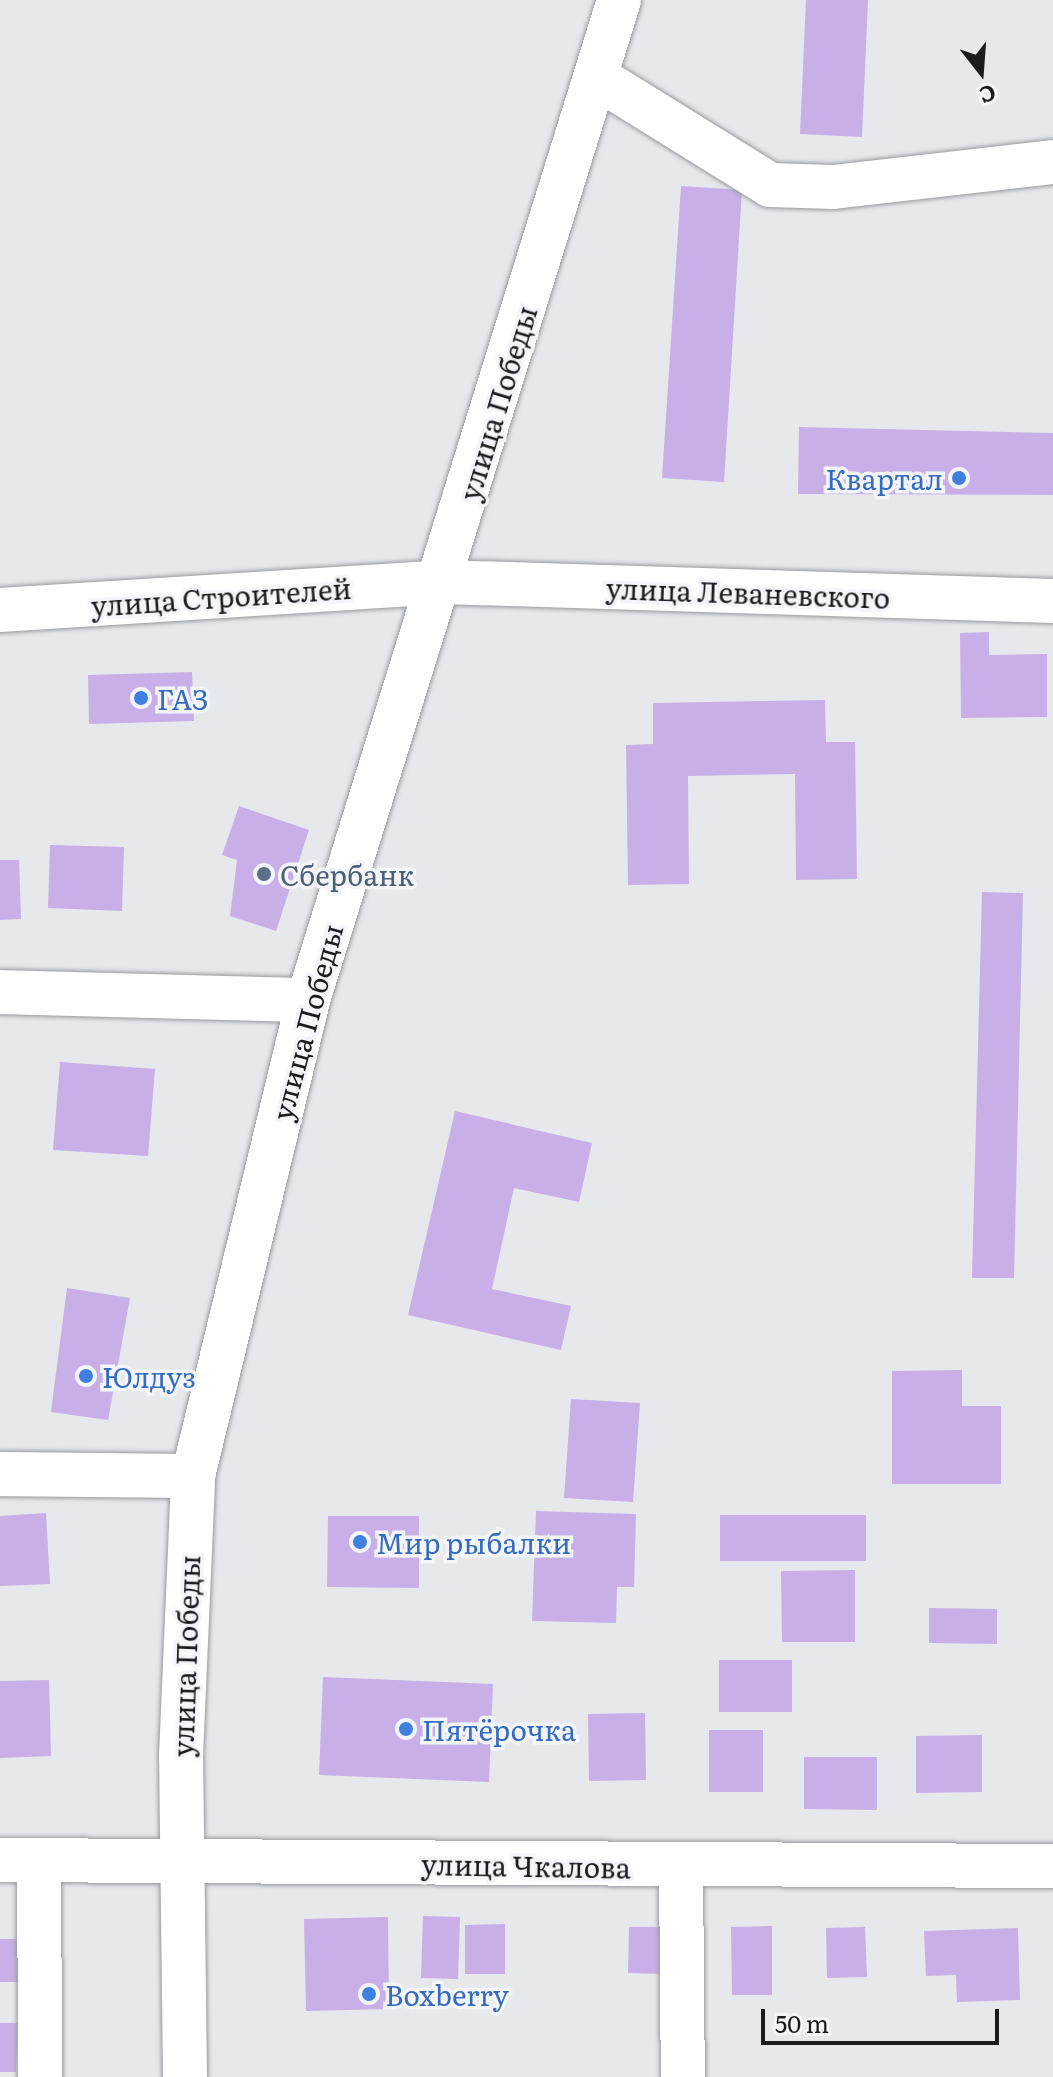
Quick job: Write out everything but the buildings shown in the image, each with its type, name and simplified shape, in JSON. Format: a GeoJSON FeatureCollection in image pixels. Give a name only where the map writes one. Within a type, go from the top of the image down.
{"type":"FeatureCollection","features":[{"type":"Feature","properties":{"kind":"street","name":"улица Победы"},"geometry":{"type":"LineString","coordinates":[[185,2077],[180,1859],[193,1476],[308,1000],[443,582],[619,0]]}},
{"type":"Feature","properties":{"kind":"street"},"geometry":{"type":"LineString","coordinates":[[596,77],[770,185],[833,187],[1053,162]]}},
{"type":"Feature","properties":{"kind":"street","name":"улица Леваневского"},"geometry":{"type":"LineString","coordinates":[[443,582],[1053,601]]}},
{"type":"Feature","properties":{"kind":"street","name":"улица Строителей"},"geometry":{"type":"LineString","coordinates":[[0,610],[443,582]]}},
{"type":"Feature","properties":{"kind":"street"},"geometry":{"type":"LineString","coordinates":[[0,992],[308,1000]]}},
{"type":"Feature","properties":{"kind":"street"},"geometry":{"type":"LineString","coordinates":[[0,1474],[193,1476]]}},
{"type":"Feature","properties":{"kind":"street","name":"улица Чкалова"},"geometry":{"type":"LineString","coordinates":[[20,1860],[180,1859],[681,1867],[1053,1866]]}},
{"type":"Feature","properties":{"kind":"street"},"geometry":{"type":"LineString","coordinates":[[20,1860],[40,2077]]}},
{"type":"Feature","properties":{"kind":"street"},"geometry":{"type":"LineString","coordinates":[[681,1867],[683,2077]]}},
{"type":"Feature","properties":{"kind":"place","name":"Квартал"},"geometry":{"type":"Point","coordinates":[959,478]}},
{"type":"Feature","properties":{"kind":"place","name":"ГАЗ"},"geometry":{"type":"Point","coordinates":[141,698]}},
{"type":"Feature","properties":{"kind":"place","name":"Сбербанк"},"geometry":{"type":"Point","coordinates":[264,874]}},
{"type":"Feature","properties":{"kind":"place","name":"Юлдуз"},"geometry":{"type":"Point","coordinates":[86,1376]}},
{"type":"Feature","properties":{"kind":"place","name":"Мир рыбалки"},"geometry":{"type":"Point","coordinates":[360,1542]}},
{"type":"Feature","properties":{"kind":"place","name":"Пятёрочка"},"geometry":{"type":"Point","coordinates":[406,1729]}},
{"type":"Feature","properties":{"kind":"place","name":"Boxberry"},"geometry":{"type":"Point","coordinates":[369,1994]}}]}
